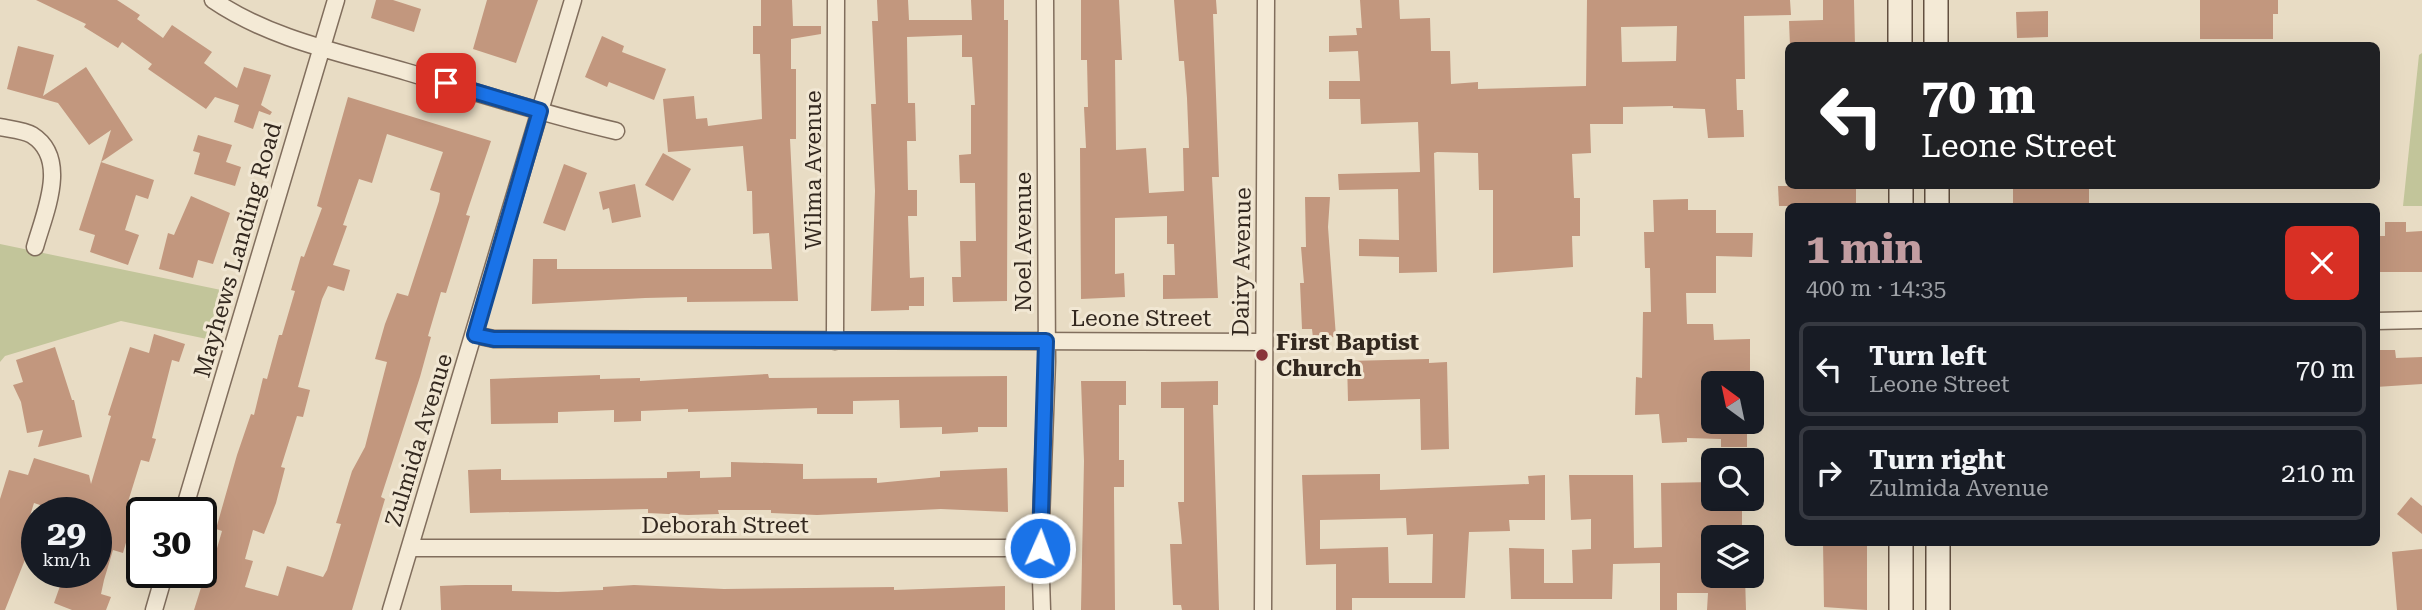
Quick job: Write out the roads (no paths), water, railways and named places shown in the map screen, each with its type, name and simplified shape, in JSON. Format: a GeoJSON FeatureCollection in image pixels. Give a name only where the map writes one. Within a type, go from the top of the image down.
{"type":"FeatureCollection","features":[{"type":"Feature","properties":{"kind":"main road"},"geometry":{"type":"LineString","coordinates":[[1900,0],[1900,42]]}},
{"type":"Feature","properties":{"kind":"main road"},"geometry":{"type":"LineString","coordinates":[[1936,0],[1936,42]]}},
{"type":"Feature","properties":{"kind":"main road"},"geometry":{"type":"LineString","coordinates":[[1901,546],[1901,610]]}},
{"type":"Feature","properties":{"kind":"main road"},"geometry":{"type":"LineString","coordinates":[[1938,546],[1938,610]]}},
{"type":"Feature","properties":{"kind":"street"},"geometry":{"type":"LineString","coordinates":[[213,0],[247,20],[320,47],[616,131]]}},
{"type":"Feature","properties":{"kind":"street","name":"Mayhews Landing Road"},"geometry":{"type":"LineString","coordinates":[[188,497],[336,0]]}},
{"type":"Feature","properties":{"kind":"street","name":"Zulmida Avenue"},"geometry":{"type":"LineString","coordinates":[[391,610],[573,0]]}},
{"type":"Feature","properties":{"kind":"street","name":"Wilma Avenue"},"geometry":{"type":"LineString","coordinates":[[835,341],[836,0]]}},
{"type":"Feature","properties":{"kind":"street","name":"Noel Avenue"},"geometry":{"type":"LineString","coordinates":[[1042,610],[1040,548],[1046,341],[1045,0]]}},
{"type":"Feature","properties":{"kind":"street","name":"Dairy Avenue"},"geometry":{"type":"LineString","coordinates":[[1263,610],[1262,342],[1267,139],[1266,0]]}},
{"type":"Feature","properties":{"kind":"street"},"geometry":{"type":"LineString","coordinates":[[0,127],[32,135],[48,154],[54,178],[36,247]]}},
{"type":"Feature","properties":{"kind":"street"},"geometry":{"type":"LineString","coordinates":[[2380,321],[2422,320]]}},
{"type":"Feature","properties":{"kind":"street","name":"Leone Street"},"geometry":{"type":"LineString","coordinates":[[475,335],[494,339],[1262,342]]}},
{"type":"Feature","properties":{"kind":"street","name":"Deborah Street"},"geometry":{"type":"LineString","coordinates":[[410,548],[1040,548]]}},
{"type":"Feature","properties":{"kind":"street"},"geometry":{"type":"LineString","coordinates":[[153,610],[160,588]]}},
{"type":"Feature","properties":{"kind":"place","name":"First Baptist Church"},"geometry":{"type":"Point","coordinates":[1262,355]}}]}
